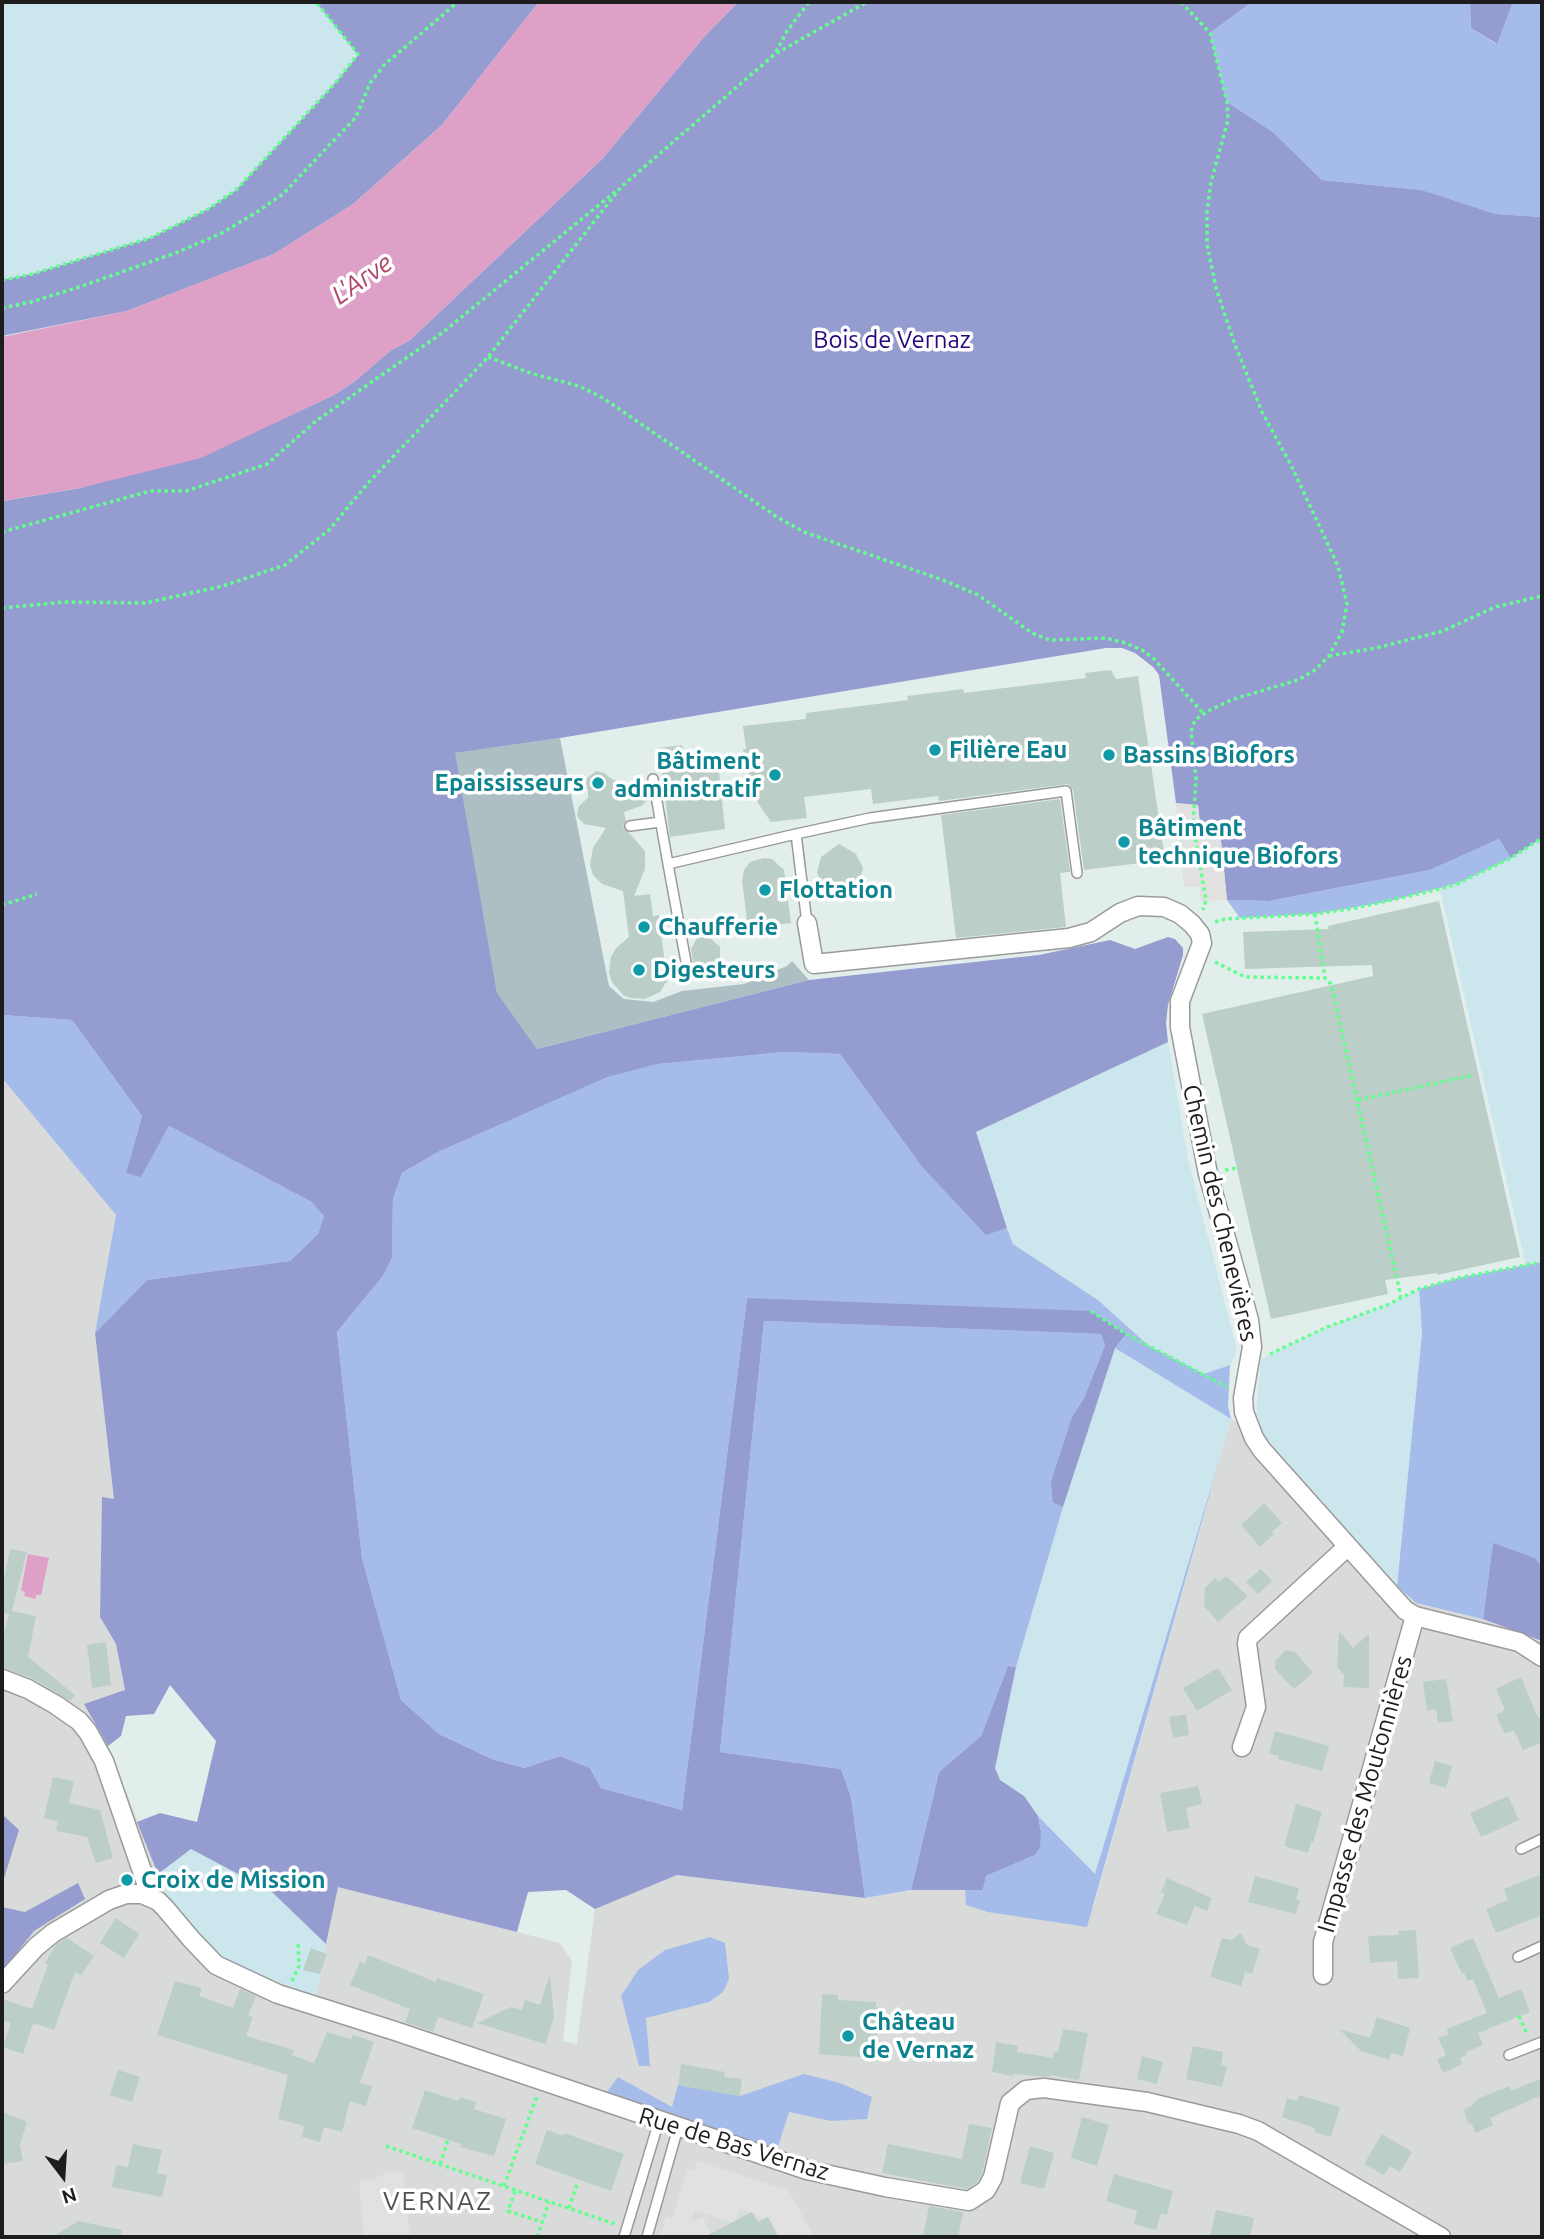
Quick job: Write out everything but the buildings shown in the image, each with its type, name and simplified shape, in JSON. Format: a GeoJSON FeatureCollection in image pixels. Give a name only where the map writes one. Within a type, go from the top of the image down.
{"type":"FeatureCollection","features":[{"type":"Feature","properties":{"kind":"street"},"geometry":{"type":"LineString","coordinates":[[807,923],[814,964],[1069,938],[1091,932],[1126,910],[1139,906],[1172,910],[1197,929]]}},
{"type":"Feature","properties":{"kind":"street","name":"Chemin des Chenevières"},"geometry":{"type":"LineString","coordinates":[[1197,929],[1202,943],[1180,1001],[1180,1027],[1208,1174],[1249,1320],[1252,1347],[1243,1398]]}},
{"type":"Feature","properties":{"kind":"street"},"geometry":{"type":"LineString","coordinates":[[1243,1398],[1248,1424],[1262,1450],[1399,1605],[1415,1616],[1501,1636],[1527,1646],[1542,1657]]}},
{"type":"Feature","properties":{"kind":"street"},"geometry":{"type":"LineString","coordinates":[[1242,1747],[1256,1707],[1248,1638],[1348,1547]]}},
{"type":"Feature","properties":{"kind":"street","name":"Impasse des Moutonnières"},"geometry":{"type":"LineString","coordinates":[[1322,1975],[1323,1942],[1415,1616]]}},
{"type":"Feature","properties":{"kind":"street"},"geometry":{"type":"LineString","coordinates":[[2,1679],[56,1704],[79,1721],[88,1732],[104,1761],[151,1897]]}},
{"type":"Feature","properties":{"kind":"street"},"geometry":{"type":"LineString","coordinates":[[2,1984],[36,1947],[53,1933],[108,1900],[126,1894],[151,1897]]}},
{"type":"Feature","properties":{"kind":"street","name":"Rue de Bas Vernaz"},"geometry":{"type":"LineString","coordinates":[[151,1897],[165,1908],[216,1965],[232,1974],[285,1996],[807,2170],[966,2202],[978,2197],[990,2184],[1010,2103],[1019,2094],[1035,2088],[1044,2088],[1147,2102],[1239,2124],[1264,2134],[1441,2237]]}},
{"type":"Feature","properties":{"kind":"lane"},"geometry":{"type":"LineString","coordinates":[[653,779],[686,962]]}},
{"type":"Feature","properties":{"kind":"lane"},"geometry":{"type":"LineString","coordinates":[[668,864],[870,818],[1066,791],[1077,873]]}},
{"type":"Feature","properties":{"kind":"lane"},"geometry":{"type":"LineString","coordinates":[[630,826],[660,822]]}},
{"type":"Feature","properties":{"kind":"lane"},"geometry":{"type":"LineString","coordinates":[[796,834],[807,923]]}},
{"type":"Feature","properties":{"kind":"lane"},"geometry":{"type":"LineString","coordinates":[[1521,1849],[1542,1839]]}},
{"type":"Feature","properties":{"kind":"lane"},"geometry":{"type":"LineString","coordinates":[[1518,1957],[1542,1946]]}},
{"type":"Feature","properties":{"kind":"lane"},"geometry":{"type":"LineString","coordinates":[[1509,2056],[1542,2042]]}},
{"type":"Feature","properties":{"kind":"lane"},"geometry":{"type":"LineString","coordinates":[[626,2233],[659,2121]]}},
{"type":"Feature","properties":{"kind":"lane"},"geometry":{"type":"LineString","coordinates":[[647,2237],[678,2128]]}},
{"type":"Feature","properties":{"kind":"path"},"geometry":{"type":"LineString","coordinates":[[2,280],[32,274],[150,238],[208,209],[236,190],[336,82],[358,54],[316,2]]}},
{"type":"Feature","properties":{"kind":"path"},"geometry":{"type":"LineString","coordinates":[[2,308],[56,294],[178,252],[220,234],[257,212],[283,194],[356,117],[370,83],[384,65],[458,2]]}},
{"type":"Feature","properties":{"kind":"path"},"geometry":{"type":"LineString","coordinates":[[775,54],[787,31],[809,2]]}},
{"type":"Feature","properties":{"kind":"path"},"geometry":{"type":"LineString","coordinates":[[2,532],[150,491],[186,491],[267,464],[316,421],[442,333],[621,187],[775,54],[867,2]]}},
{"type":"Feature","properties":{"kind":"path"},"geometry":{"type":"LineString","coordinates":[[1181,2],[1210,33],[1227,102],[1228,120],[1211,182],[1207,212],[1207,244],[1216,288],[1262,412],[1331,548],[1346,596],[1346,619],[1342,632],[1329,656],[1315,670],[1298,680],[1231,700],[1195,720],[1191,731],[1196,778],[1193,825],[1206,900]]}},
{"type":"Feature","properties":{"kind":"path"},"geometry":{"type":"LineString","coordinates":[[2,608],[64,602],[145,603],[223,586],[285,565],[329,530],[369,482],[488,357],[621,187]]}},
{"type":"Feature","properties":{"kind":"path"},"geometry":{"type":"LineString","coordinates":[[488,357],[533,374],[579,386],[603,398],[777,517],[804,532],[943,580],[978,595],[1032,632],[1049,640],[1105,638],[1142,650],[1154,659],[1203,714]]}},
{"type":"Feature","properties":{"kind":"path"},"geometry":{"type":"LineString","coordinates":[[1329,656],[1377,648],[1443,631],[1504,604],[1542,596]]}},
{"type":"Feature","properties":{"kind":"path"},"geometry":{"type":"LineString","coordinates":[[1197,929],[1225,919],[1315,914],[1356,908],[1450,886],[1511,858],[1542,838]]}},
{"type":"Feature","properties":{"kind":"path"},"geometry":{"type":"LineString","coordinates":[[2,905],[37,894]]}},
{"type":"Feature","properties":{"kind":"path"},"geometry":{"type":"LineString","coordinates":[[1315,914],[1325,978],[1331,984],[1401,1297]]}},
{"type":"Feature","properties":{"kind":"path"},"geometry":{"type":"LineString","coordinates":[[1199,954],[1245,977],[1325,978]]}},
{"type":"Feature","properties":{"kind":"path"},"geometry":{"type":"LineString","coordinates":[[1358,1100],[1474,1075]]}},
{"type":"Feature","properties":{"kind":"path"},"geometry":{"type":"LineString","coordinates":[[1250,1367],[1294,1342],[1387,1305],[1419,1289],[1458,1278],[1542,1262]]}},
{"type":"Feature","properties":{"kind":"path"},"geometry":{"type":"LineString","coordinates":[[1091,1311],[1126,1334],[1217,1381],[1243,1398]]}},
{"type":"Feature","properties":{"kind":"path"},"geometry":{"type":"LineString","coordinates":[[285,1996],[299,1966],[298,1943]]}},
{"type":"Feature","properties":{"kind":"path"},"geometry":{"type":"LineString","coordinates":[[503,2186],[543,2081]]}},
{"type":"Feature","properties":{"kind":"path"},"geometry":{"type":"LineString","coordinates":[[439,2164],[448,2140]]}},
{"type":"Feature","properties":{"kind":"path"},"geometry":{"type":"LineString","coordinates":[[386,2146],[569,2208],[626,2233]]}},
{"type":"Feature","properties":{"kind":"path"},"geometry":{"type":"LineString","coordinates":[[569,2208],[577,2185]]}},
{"type":"Feature","properties":{"kind":"path"},"geometry":{"type":"LineString","coordinates":[[515,2190],[508,2211],[542,2222]]}},
{"type":"Feature","properties":{"kind":"path"},"geometry":{"type":"LineString","coordinates":[[537,2237],[549,2202]]}},
{"type":"Feature","properties":{"kind":"shaded area"},"geometry":{"type":"Polygon","coordinates":[[[2,2],[316,2],[358,54],[336,82],[236,190],[208,209],[150,238],[32,274],[2,280],[2,2]]]}},
{"type":"Feature","properties":{"kind":"shaded area"},"geometry":{"type":"Polygon","coordinates":[[[1252,2],[1470,2],[1471,28],[1496,44],[1513,2],[1542,2],[1542,217],[1496,214],[1422,190],[1322,180],[1273,132],[1227,102],[1210,33],[1252,2]]]}},
{"type":"Feature","properties":{"kind":"shaded area"},"geometry":{"type":"Polygon","coordinates":[[[560,738],[609,986],[624,999],[653,1002],[682,991],[744,984],[787,966],[792,961],[809,980],[537,1049],[497,994],[454,753],[560,738]]]}},
{"type":"Feature","properties":{"kind":"shaded area"},"geometry":{"type":"Polygon","coordinates":[[[1176,803],[1198,805],[1201,831],[1220,831],[1227,900],[1201,901],[1199,886],[1184,887],[1176,803]]]}},
{"type":"Feature","properties":{"kind":"shaded area"},"geometry":{"type":"Polygon","coordinates":[[[1542,838],[1542,1262],[1526,1266],[1440,889],[1459,883],[1511,858],[1542,838]]]}},
{"type":"Feature","properties":{"kind":"shaded area"},"geometry":{"type":"Polygon","coordinates":[[[1499,839],[1511,858],[1459,883],[1386,902],[1315,914],[1240,918],[1227,900],[1269,901],[1430,870],[1499,839]]]}},
{"type":"Feature","properties":{"kind":"shaded area"},"geometry":{"type":"Polygon","coordinates":[[[2,1015],[72,1020],[142,1116],[126,1173],[141,1176],[169,1126],[313,1202],[324,1216],[318,1234],[290,1261],[147,1280],[95,1333],[116,1215],[2,1078],[2,1015]]]}},
{"type":"Feature","properties":{"kind":"shaded area"},"geometry":{"type":"Polygon","coordinates":[[[1168,1042],[1188,1159],[1237,1351],[1230,1365],[1204,1374],[1149,1346],[1098,1300],[1013,1244],[976,1132],[1168,1042]]]}},
{"type":"Feature","properties":{"kind":"shaded area"},"geometry":{"type":"Polygon","coordinates":[[[785,1052],[840,1054],[922,1167],[986,1234],[1007,1228],[1013,1244],[1098,1300],[1149,1346],[1204,1374],[1230,1365],[1228,1405],[1231,1419],[1115,1348],[1125,1335],[747,1298],[682,1810],[601,1788],[590,1768],[560,1756],[524,1768],[492,1759],[439,1734],[401,1700],[362,1558],[337,1332],[383,1276],[392,1258],[393,1199],[402,1173],[438,1152],[607,1076],[658,1064],[785,1052]]]}},
{"type":"Feature","properties":{"kind":"shaded area"},"geometry":{"type":"Polygon","coordinates":[[[2,1078],[116,1215],[95,1333],[114,1499],[103,1497],[100,1617],[116,1644],[125,1691],[84,1704],[108,1746],[167,1895],[316,1996],[338,1886],[560,1943],[572,1961],[563,2041],[577,2044],[595,1909],[677,1875],[865,1898],[911,1890],[983,1890],[1093,1908],[1231,1419],[1263,1435],[1416,1603],[1484,1619],[1542,1641],[1542,2237],[2,2237],[2,1078]]]}},
{"type":"Feature","properties":{"kind":"shaded area"},"geometry":{"type":"Polygon","coordinates":[[[1542,1262],[1542,1567],[1535,1558],[1493,1544],[1483,1619],[1416,1603],[1397,1586],[1422,1333],[1419,1289],[1458,1278],[1542,1262]]]}},
{"type":"Feature","properties":{"kind":"shaded area"},"geometry":{"type":"Polygon","coordinates":[[[1419,1289],[1422,1333],[1397,1586],[1263,1435],[1257,1414],[1257,1401],[1261,1359],[1327,1327],[1387,1305],[1419,1289]]]}},
{"type":"Feature","properties":{"kind":"shaded area"},"geometry":{"type":"Polygon","coordinates":[[[764,1321],[1101,1334],[1105,1345],[1084,1398],[1072,1417],[1053,1503],[1063,1507],[1016,1667],[1008,1666],[981,1736],[939,1772],[911,1890],[865,1898],[851,1797],[841,1769],[720,1752],[764,1321]]]}},
{"type":"Feature","properties":{"kind":"shaded area"},"geometry":{"type":"Polygon","coordinates":[[[1115,1348],[1231,1419],[1095,1874],[1038,1816],[1024,1797],[1000,1780],[995,1768],[1016,1667],[1063,1507],[1115,1348]]]}},
{"type":"Feature","properties":{"kind":"shaded area"},"geometry":{"type":"Polygon","coordinates":[[[1223,1447],[1087,1927],[988,1912],[966,1905],[965,1890],[983,1890],[986,1876],[1035,1855],[1041,1832],[1038,1816],[1095,1874],[1223,1447]]]}},
{"type":"Feature","properties":{"kind":"shaded area"},"geometry":{"type":"Polygon","coordinates":[[[191,1849],[272,1892],[326,1944],[316,1996],[266,1983],[216,1954],[193,1929],[167,1895],[158,1874],[191,1849]]]}},
{"type":"Feature","properties":{"kind":"shaded area"},"geometry":{"type":"Polygon","coordinates":[[[710,1937],[725,1943],[729,1979],[723,1992],[709,2002],[646,2018],[650,2066],[639,2066],[621,1996],[638,1970],[665,1950],[710,1937]]]}},
{"type":"Feature","properties":{"kind":"shaded area"},"geometry":{"type":"Polygon","coordinates":[[[804,2074],[840,2083],[872,2097],[867,2119],[831,2121],[789,2112],[777,2150],[607,2092],[618,2077],[672,2107],[678,2085],[740,2096],[804,2074]]]}},
{"type":"Feature","properties":{"kind":"shaded area"},"geometry":{"type":"Polygon","coordinates":[[[697,2161],[789,2191],[814,2237],[779,2237],[771,2221],[740,2209],[734,2223],[695,2210],[690,2223],[703,2217],[710,2237],[660,2237],[666,2217],[672,2219],[688,2169],[693,2170],[697,2161]]]}},
{"type":"Feature","properties":{"kind":"shaded area"},"geometry":{"type":"Polygon","coordinates":[[[403,2171],[410,2237],[364,2237],[359,2181],[372,2180],[389,2172],[403,2171]]]}},
{"type":"Feature","properties":{"kind":"green space"},"geometry":{"type":"Polygon","coordinates":[[[316,2],[539,2],[442,125],[352,205],[274,254],[127,311],[2,336],[2,280],[32,274],[150,238],[208,209],[236,190],[358,55],[316,2]]]}},
{"type":"Feature","properties":{"kind":"green space","name":"Bois de Vernaz"},"geometry":{"type":"Polygon","coordinates":[[[738,2],[1252,2],[1210,33],[1227,102],[1273,132],[1322,180],[1422,190],[1496,214],[1542,217],[1542,838],[1511,858],[1499,839],[1430,870],[1269,901],[1227,900],[1220,831],[1200,832],[1198,806],[1176,803],[1159,675],[1135,653],[1122,648],[1106,648],[455,753],[497,993],[537,1049],[809,980],[1039,955],[1110,940],[1135,949],[1168,937],[1175,939],[1183,948],[1183,955],[1168,1005],[1168,1042],[976,1132],[1007,1228],[986,1235],[922,1167],[840,1054],[785,1052],[658,1064],[607,1077],[438,1152],[402,1173],[393,1199],[392,1258],[383,1276],[337,1332],[362,1558],[401,1700],[439,1734],[492,1759],[524,1768],[560,1756],[590,1768],[601,1788],[682,1810],[747,1298],[1091,1311],[1126,1334],[1115,1348],[1063,1507],[1053,1503],[1051,1482],[1072,1417],[1084,1398],[1105,1345],[1101,1334],[764,1321],[720,1752],[841,1769],[851,1797],[865,1898],[677,1875],[595,1909],[566,1890],[528,1892],[517,1932],[338,1887],[326,1944],[272,1892],[191,1849],[158,1874],[137,1822],[160,1813],[197,1822],[216,1741],[170,1685],[154,1714],[126,1716],[121,1736],[108,1746],[84,1704],[125,1690],[116,1644],[100,1617],[102,1497],[114,1499],[95,1333],[147,1280],[290,1261],[318,1234],[324,1216],[312,1202],[169,1126],[141,1177],[126,1173],[142,1116],[72,1020],[2,1015],[2,501],[80,488],[267,426],[332,396],[354,382],[390,351],[410,340],[602,159],[704,37],[738,2]]]}},
{"type":"Feature","properties":{"kind":"green space"},"geometry":{"type":"Polygon","coordinates":[[[1470,2],[1513,2],[1497,44],[1471,28],[1470,2]]]}},
{"type":"Feature","properties":{"kind":"green space"},"geometry":{"type":"Polygon","coordinates":[[[1493,1543],[1535,1558],[1542,1567],[1542,1641],[1483,1619],[1493,1543]]]}},
{"type":"Feature","properties":{"kind":"green space"},"geometry":{"type":"Polygon","coordinates":[[[1008,1666],[1016,1667],[995,1768],[1000,1780],[1024,1796],[1038,1816],[1040,1847],[1035,1855],[986,1876],[983,1890],[911,1890],[939,1772],[981,1736],[1008,1666]]]}},
{"type":"Feature","properties":{"kind":"green space"},"geometry":{"type":"Polygon","coordinates":[[[2,1814],[19,1830],[2,1885],[2,1814]]]}},
{"type":"Feature","properties":{"kind":"green space"},"geometry":{"type":"Polygon","coordinates":[[[78,1883],[85,1899],[34,1931],[2,1971],[2,1907],[25,1912],[78,1883]]]}},
{"type":"Feature","properties":{"kind":"water","name":"L'Arve"},"geometry":{"type":"Polygon","coordinates":[[[539,2],[738,2],[704,37],[602,159],[410,340],[390,351],[354,382],[332,396],[201,458],[80,488],[2,501],[2,337],[127,311],[274,254],[352,205],[442,125],[539,2]]]}},
{"type":"Feature","properties":{"kind":"water"},"geometry":{"type":"Polygon","coordinates":[[[28,1554],[49,1558],[41,1595],[36,1595],[36,1599],[24,1596],[25,1592],[21,1590],[28,1554]]]}},
{"type":"Feature","properties":{"kind":"place","name":"Filière Eau"},"geometry":{"type":"Point","coordinates":[935,750]}},
{"type":"Feature","properties":{"kind":"place","name":"Bassins Biofors"},"geometry":{"type":"Point","coordinates":[1109,755]}},
{"type":"Feature","properties":{"kind":"place","name":"Bâtiment administratif"},"geometry":{"type":"Point","coordinates":[775,775]}},
{"type":"Feature","properties":{"kind":"place","name":"Epaississeurs"},"geometry":{"type":"Point","coordinates":[598,783]}},
{"type":"Feature","properties":{"kind":"place","name":"Bâtiment technique Biofors"},"geometry":{"type":"Point","coordinates":[1124,842]}},
{"type":"Feature","properties":{"kind":"place","name":"Flottation"},"geometry":{"type":"Point","coordinates":[765,890]}},
{"type":"Feature","properties":{"kind":"place","name":"Chaufferie"},"geometry":{"type":"Point","coordinates":[644,927]}},
{"type":"Feature","properties":{"kind":"place","name":"Digesteurs"},"geometry":{"type":"Point","coordinates":[639,970]}},
{"type":"Feature","properties":{"kind":"place","name":"Croix de Mission"},"geometry":{"type":"Point","coordinates":[127,1880]}},
{"type":"Feature","properties":{"kind":"place","name":"Château de Vernaz"},"geometry":{"type":"Point","coordinates":[848,2036]}},
{"type":"Feature","properties":{"kind":"district","name":"VERNAZ"},"geometry":{"type":"Point","coordinates":[438,2201]}}]}
